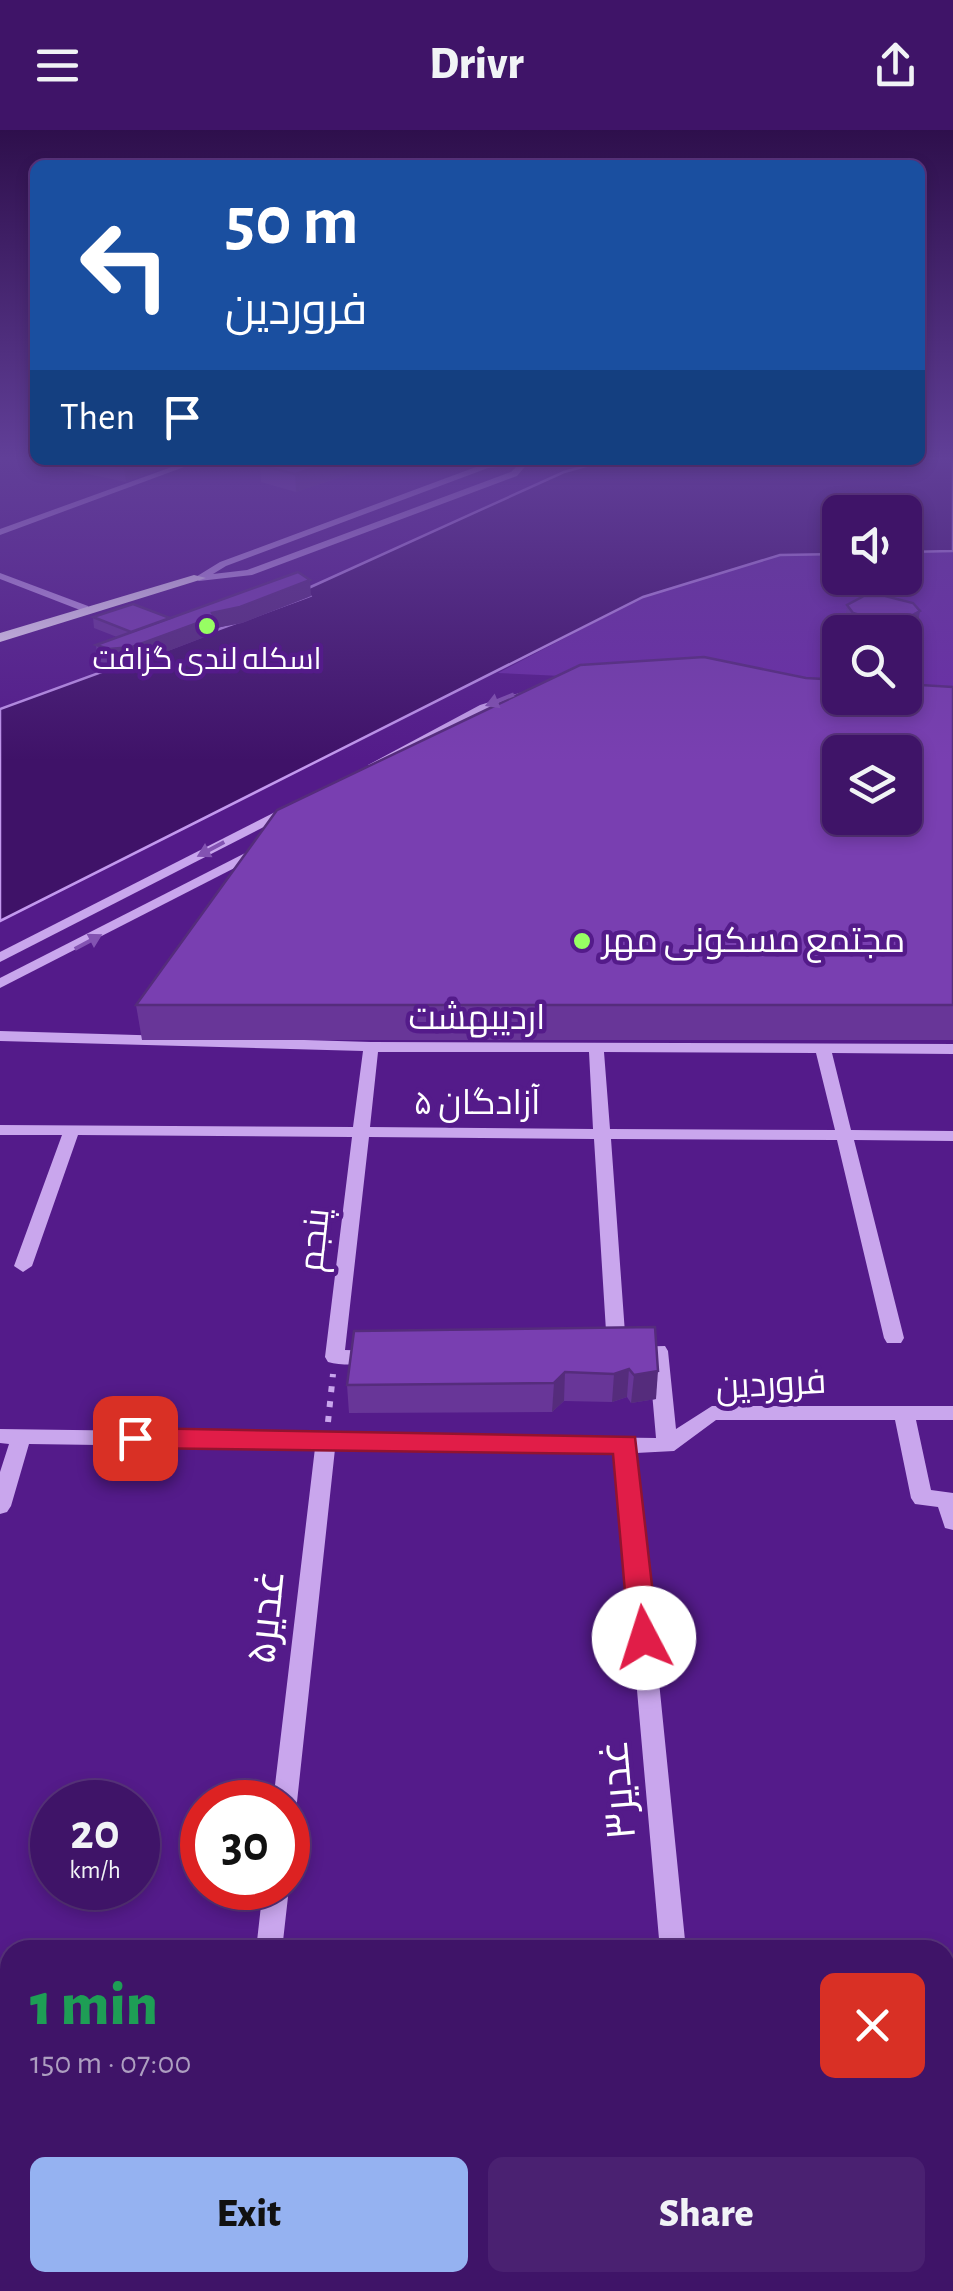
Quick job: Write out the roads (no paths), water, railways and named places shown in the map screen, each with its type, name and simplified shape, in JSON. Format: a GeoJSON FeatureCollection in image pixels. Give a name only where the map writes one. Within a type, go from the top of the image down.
{"type":"FeatureCollection","features":[{"type":"Feature","properties":{"kind":"main road"},"geometry":{"type":"LineString","coordinates":[[0,636],[84,608],[199,578]]}},
{"type":"Feature","properties":{"kind":"main road"},"geometry":{"type":"LineString","coordinates":[[0,636],[199,578]]}},
{"type":"Feature","properties":{"kind":"street"},"geometry":{"type":"LineString","coordinates":[[199,578],[236,559]]}},
{"type":"Feature","properties":{"kind":"street"},"geometry":{"type":"LineString","coordinates":[[199,578],[249,573],[287,559]]}},
{"type":"Feature","properties":{"kind":"street"},"geometry":{"type":"LineString","coordinates":[[0,576],[84,608]]}},
{"type":"Feature","properties":{"kind":"street"},"geometry":{"type":"LineString","coordinates":[[362,771],[484,707],[520,693],[565,691],[512,715]]}},
{"type":"Feature","properties":{"kind":"street"},"geometry":{"type":"LineString","coordinates":[[0,958],[309,798]]}},
{"type":"Feature","properties":{"kind":"street"},"geometry":{"type":"LineString","coordinates":[[0,984],[268,846]]}},
{"type":"Feature","properties":{"kind":"street","name":"اردیبهشت"},"geometry":{"type":"LineString","coordinates":[[0,1036],[370,1047],[953,1050]]}},
{"type":"Feature","properties":{"kind":"street","name":"پنجم"},"geometry":{"type":"LineString","coordinates":[[370,1047],[335,1357],[392,1356]]}},
{"type":"Feature","properties":{"kind":"street"},"geometry":{"type":"LineString","coordinates":[[0,1506],[10,1437],[667,1446],[658,1351],[608,1352],[596,1048]]}},
{"type":"Feature","properties":{"kind":"street"},"geometry":{"type":"LineString","coordinates":[[823,1050],[894,1338]]}},
{"type":"Feature","properties":{"kind":"street","name":"آزادگان ۵"},"geometry":{"type":"LineString","coordinates":[[0,1130],[953,1136]]}},
{"type":"Feature","properties":{"kind":"street"},"geometry":{"type":"LineString","coordinates":[[23,1266],[72,1130]]}},
{"type":"Feature","properties":{"kind":"street","name":"فروردین"},"geometry":{"type":"LineString","coordinates":[[667,1446],[712,1413],[953,1412]]}},
{"type":"Feature","properties":{"kind":"street"},"geometry":{"type":"LineString","coordinates":[[904,1413],[922,1498],[947,1499],[953,1522]]}},
{"type":"Feature","properties":{"kind":"street","name":"غدیر۵"},"geometry":{"type":"LineString","coordinates":[[287,1780],[326,1440]]}},
{"type":"Feature","properties":{"kind":"street","name":"غدیر۳"},"geometry":{"type":"LineString","coordinates":[[625,1444],[672,1940]]}},
{"type":"Feature","properties":{"kind":"street"},"geometry":{"type":"LineString","coordinates":[[270,1940],[274,1910]]}},
{"type":"Feature","properties":{"kind":"place","name":"اسکله لندی گزافت"},"geometry":{"type":"Point","coordinates":[207,626]}},
{"type":"Feature","properties":{"kind":"place","name":"مجتمع مسکونی مهر"},"geometry":{"type":"Point","coordinates":[582,941]}}]}
